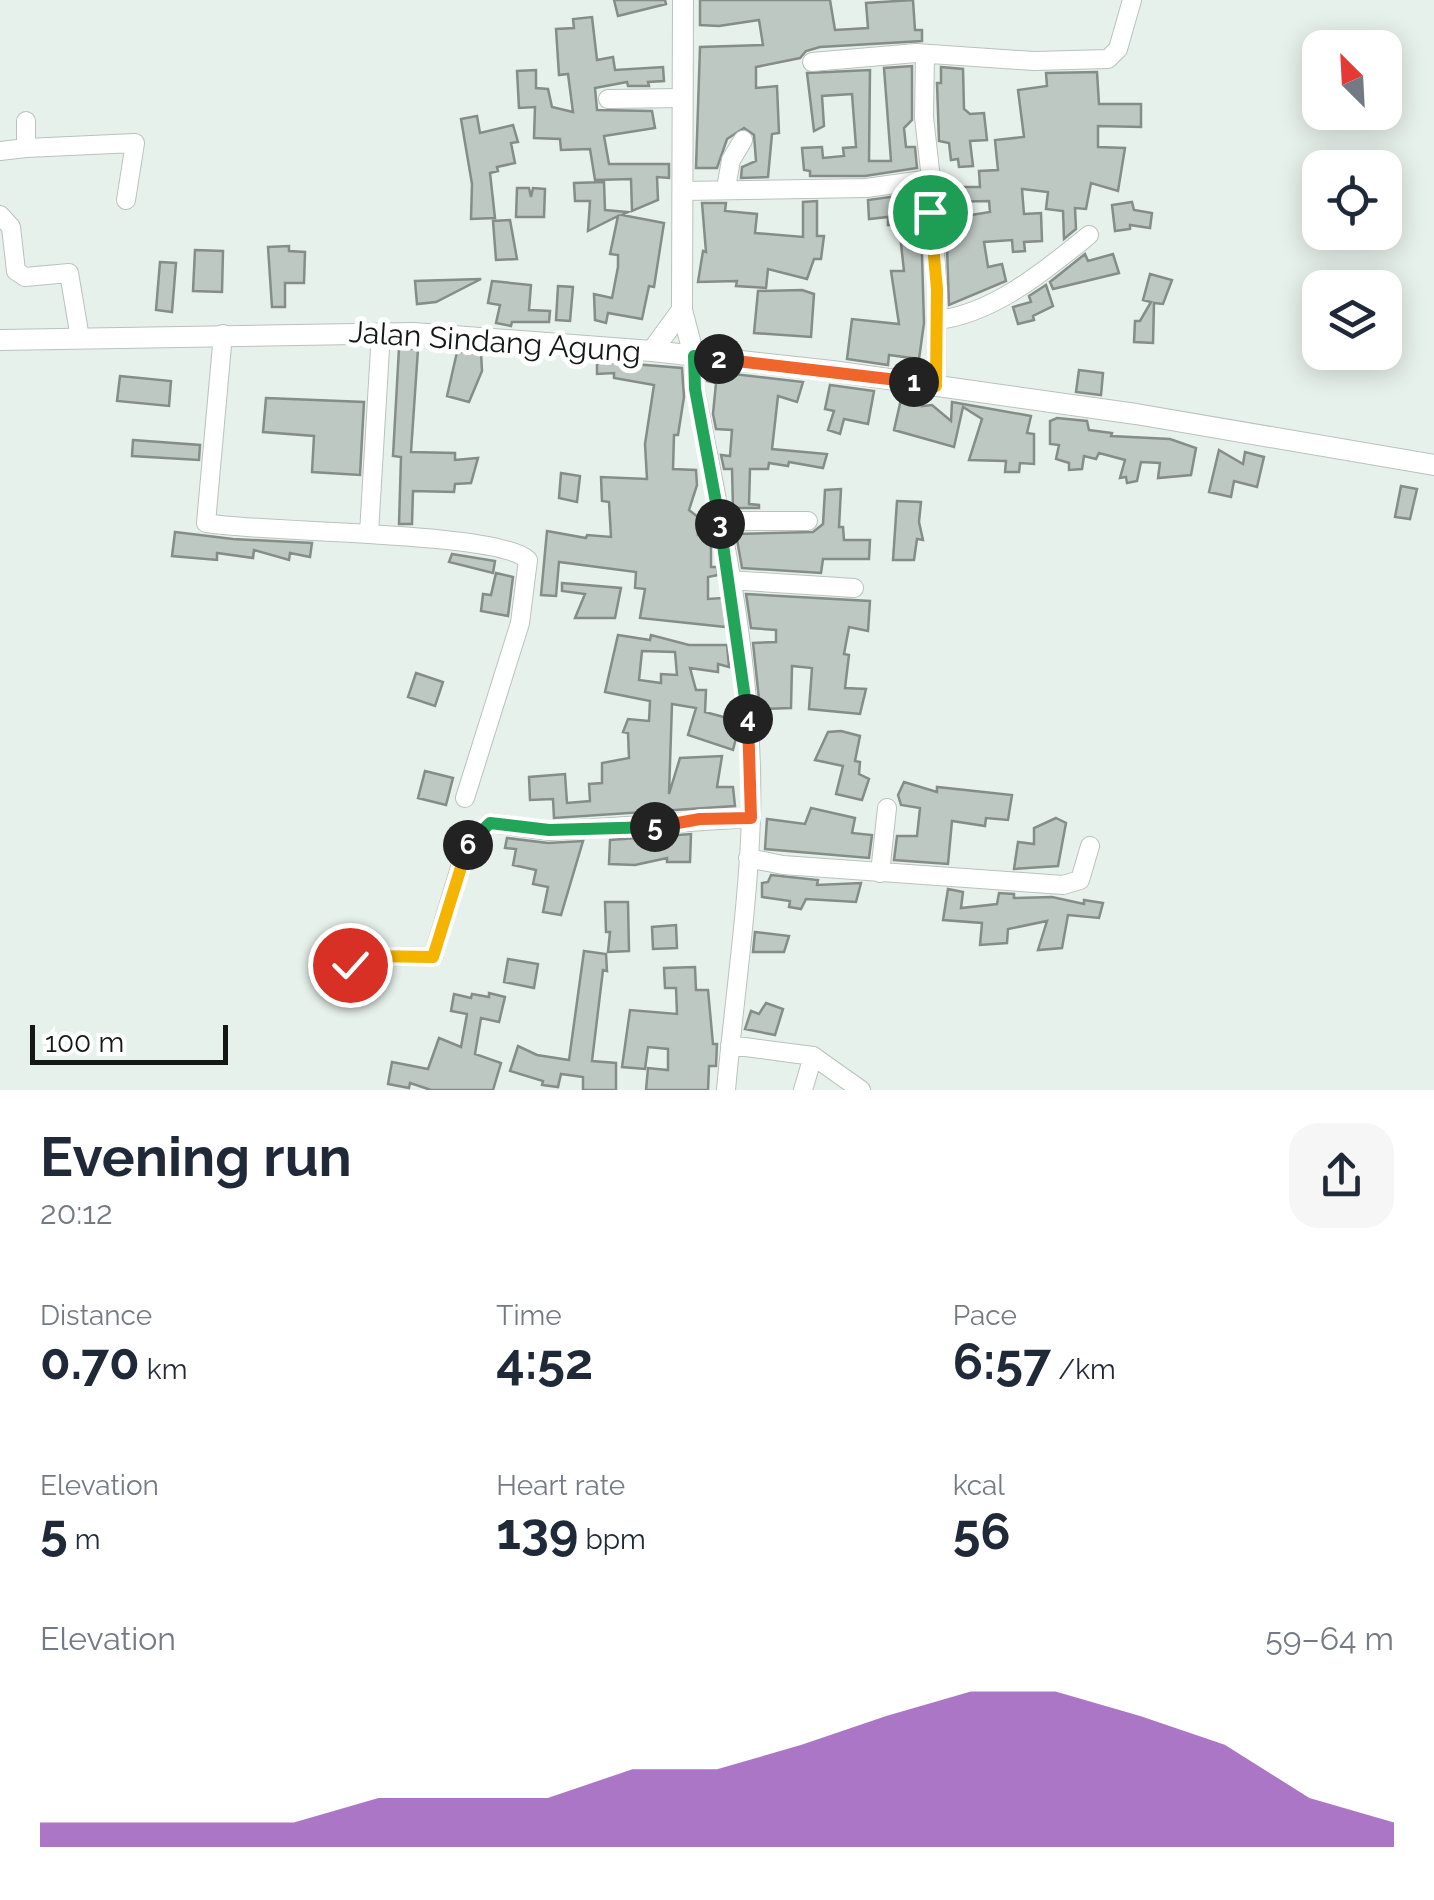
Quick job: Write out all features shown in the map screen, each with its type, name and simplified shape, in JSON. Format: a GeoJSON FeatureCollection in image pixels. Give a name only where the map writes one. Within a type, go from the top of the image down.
{"type":"FeatureCollection","features":[{"type":"Feature","properties":{"kind":"main road","name":"Jalan Sindang Agung"},"geometry":{"type":"LineString","coordinates":[[0,340],[381,332],[694,356],[682,310],[683,0]]}},
{"type":"Feature","properties":{"kind":"main road"},"geometry":{"type":"LineString","coordinates":[[652,351],[682,310]]}},
{"type":"Feature","properties":{"kind":"main road"},"geometry":{"type":"LineString","coordinates":[[694,356],[1136,414],[1434,466]]}},
{"type":"Feature","properties":{"kind":"street"},"geometry":{"type":"LineString","coordinates":[[812,62],[925,56],[1034,61],[1108,59],[1118,49],[1132,0]]}},
{"type":"Feature","properties":{"kind":"street"},"geometry":{"type":"LineString","coordinates":[[925,56],[924,117],[931,178],[937,320],[936,386]]}},
{"type":"Feature","properties":{"kind":"street"},"geometry":{"type":"LineString","coordinates":[[608,100],[683,98]]}},
{"type":"Feature","properties":{"kind":"street"},"geometry":{"type":"LineString","coordinates":[[26,121],[26,148]]}},
{"type":"Feature","properties":{"kind":"street"},"geometry":{"type":"LineString","coordinates":[[726,188],[731,160],[743,140]]}},
{"type":"Feature","properties":{"kind":"street"},"geometry":{"type":"LineString","coordinates":[[0,151],[135,143],[126,200]]}},
{"type":"Feature","properties":{"kind":"street"},"geometry":{"type":"LineString","coordinates":[[683,191],[866,188],[931,178]]}},
{"type":"Feature","properties":{"kind":"street"},"geometry":{"type":"LineString","coordinates":[[0,215],[11,227],[16,271],[25,277],[69,274],[80,338]]}},
{"type":"Feature","properties":{"kind":"street"},"geometry":{"type":"LineString","coordinates":[[937,320],[964,317],[997,300],[1090,235]]}},
{"type":"Feature","properties":{"kind":"street"},"geometry":{"type":"LineString","coordinates":[[369,533],[381,332]]}},
{"type":"Feature","properties":{"kind":"street"},"geometry":{"type":"LineString","coordinates":[[222,334],[206,523],[369,533],[515,552],[528,560],[520,624],[466,798]]}},
{"type":"Feature","properties":{"kind":"street"},"geometry":{"type":"LineString","coordinates":[[694,356],[695,389],[729,580],[748,720],[751,818],[726,1090]]}},
{"type":"Feature","properties":{"kind":"street"},"geometry":{"type":"LineString","coordinates":[[719,521],[808,521]]}},
{"type":"Feature","properties":{"kind":"street"},"geometry":{"type":"LineString","coordinates":[[729,580],[854,588]]}},
{"type":"Feature","properties":{"kind":"street"},"geometry":{"type":"LineString","coordinates":[[880,872],[887,808]]}},
{"type":"Feature","properties":{"kind":"street"},"geometry":{"type":"LineString","coordinates":[[350,965],[371,956],[433,957],[466,848],[490,823],[549,830],[751,818]]}},
{"type":"Feature","properties":{"kind":"street"},"geometry":{"type":"LineString","coordinates":[[748,858],[784,865],[1063,885],[1080,880],[1090,846]]}},
{"type":"Feature","properties":{"kind":"street"},"geometry":{"type":"LineString","coordinates":[[730,1045],[813,1056],[861,1090]]}},
{"type":"Feature","properties":{"kind":"street"},"geometry":{"type":"LineString","coordinates":[[803,1090],[813,1056]]}},
{"type":"Feature","properties":{"kind":"building"},"geometry":{"type":"Polygon","coordinates":[[[614,0],[665,0],[666,4],[618,16],[614,0]]]}},
{"type":"Feature","properties":{"kind":"building"},"geometry":{"type":"Polygon","coordinates":[[[700,0],[830,0],[835,30],[868,28],[866,3],[913,0],[915,30],[922,30],[922,41],[820,47],[806,51],[800,58],[756,67],[756,88],[777,86],[779,133],[772,134],[768,177],[741,178],[742,167],[756,161],[754,135],[744,128],[727,139],[717,168],[696,168],[700,47],[763,45],[759,20],[700,25],[700,0]]]}},
{"type":"Feature","properties":{"kind":"building"},"geometry":{"type":"Polygon","coordinates":[[[592,17],[597,60],[613,57],[615,70],[663,67],[664,81],[648,82],[649,86],[628,86],[627,82],[595,88],[597,110],[652,111],[655,128],[604,136],[609,164],[669,164],[669,178],[657,177],[658,200],[632,211],[631,179],[595,180],[590,149],[561,150],[560,139],[534,138],[535,107],[519,108],[517,71],[536,70],[536,88],[548,89],[552,107],[573,112],[568,74],[559,75],[556,29],[574,28],[573,19],[592,17]]]}},
{"type":"Feature","properties":{"kind":"building"},"geometry":{"type":"Polygon","coordinates":[[[912,66],[912,120],[904,128],[906,147],[915,147],[917,168],[865,176],[810,176],[810,171],[804,170],[802,148],[822,147],[823,158],[844,156],[843,148],[856,147],[852,94],[822,96],[824,126],[814,131],[807,73],[870,70],[869,161],[891,161],[884,68],[912,66]]]}},
{"type":"Feature","properties":{"kind":"building"},"geometry":{"type":"Polygon","coordinates":[[[941,67],[963,69],[964,109],[970,114],[984,113],[987,140],[970,141],[973,166],[959,167],[958,159],[951,160],[949,143],[939,141],[937,83],[941,83],[941,67]]]}},
{"type":"Feature","properties":{"kind":"building"},"geometry":{"type":"Polygon","coordinates":[[[1097,72],[1099,104],[1141,104],[1141,127],[1098,126],[1098,147],[1125,148],[1118,191],[1091,183],[1086,209],[1075,208],[1076,229],[1064,239],[1063,211],[1046,209],[1048,192],[1022,189],[1024,214],[1041,213],[1042,241],[1024,242],[1025,251],[1013,252],[1012,240],[984,242],[988,267],[1002,264],[1006,281],[949,305],[946,219],[990,212],[989,201],[945,202],[944,187],[980,187],[979,171],[998,170],[995,140],[1024,137],[1018,90],[1047,86],[1046,73],[1097,72]]]}},
{"type":"Feature","properties":{"kind":"building"},"geometry":{"type":"Polygon","coordinates":[[[477,116],[480,133],[513,125],[518,142],[511,143],[515,163],[490,173],[495,218],[471,219],[472,184],[461,119],[477,116]]]}},
{"type":"Feature","properties":{"kind":"building"},"geometry":{"type":"Polygon","coordinates":[[[604,182],[605,210],[664,223],[654,287],[649,286],[642,319],[608,313],[606,323],[595,320],[594,294],[612,298],[618,255],[610,254],[618,216],[588,231],[590,201],[575,201],[574,183],[604,182]]]}},
{"type":"Feature","properties":{"kind":"building"},"geometry":{"type":"Polygon","coordinates":[[[517,188],[529,188],[531,197],[533,188],[545,189],[544,217],[516,217],[517,188]]]}},
{"type":"Feature","properties":{"kind":"building"},"geometry":{"type":"Polygon","coordinates":[[[919,193],[920,203],[905,203],[896,225],[888,225],[888,217],[869,219],[868,200],[919,193]]]}},
{"type":"Feature","properties":{"kind":"building"},"geometry":{"type":"Polygon","coordinates":[[[817,201],[817,236],[824,236],[821,259],[814,259],[807,279],[768,269],[766,288],[736,286],[737,281],[698,282],[703,251],[706,252],[702,203],[726,203],[725,211],[757,214],[755,233],[803,237],[803,202],[817,201]]]}},
{"type":"Feature","properties":{"kind":"building"},"geometry":{"type":"Polygon","coordinates":[[[1132,202],[1134,210],[1152,213],[1150,228],[1130,225],[1130,229],[1115,231],[1112,205],[1132,202]]]}},
{"type":"Feature","properties":{"kind":"building"},"geometry":{"type":"Polygon","coordinates":[[[510,220],[517,259],[496,260],[493,221],[510,220]]]}},
{"type":"Feature","properties":{"kind":"building"},"geometry":{"type":"Polygon","coordinates":[[[921,223],[924,323],[919,359],[889,355],[888,365],[847,359],[852,319],[899,324],[891,271],[904,271],[899,226],[921,223]]]}},
{"type":"Feature","properties":{"kind":"building"},"geometry":{"type":"Polygon","coordinates":[[[289,246],[289,251],[305,252],[304,283],[285,283],[285,307],[272,307],[268,247],[289,246]]]}},
{"type":"Feature","properties":{"kind":"building"},"geometry":{"type":"Polygon","coordinates":[[[195,250],[223,251],[222,292],[193,291],[195,250]]]}},
{"type":"Feature","properties":{"kind":"building"},"geometry":{"type":"Polygon","coordinates":[[[1085,254],[1088,261],[1113,254],[1119,273],[1053,289],[1050,282],[1085,254]]]}},
{"type":"Feature","properties":{"kind":"building"},"geometry":{"type":"Polygon","coordinates":[[[160,262],[176,263],[172,312],[156,310],[160,262]]]}},
{"type":"Feature","properties":{"kind":"building"},"geometry":{"type":"Polygon","coordinates":[[[1150,274],[1172,280],[1163,304],[1154,303],[1153,343],[1134,342],[1135,321],[1140,321],[1151,302],[1143,300],[1150,274]]]}},
{"type":"Feature","properties":{"kind":"building"},"geometry":{"type":"Polygon","coordinates":[[[481,279],[436,302],[417,304],[415,281],[481,279]]]}},
{"type":"Feature","properties":{"kind":"building"},"geometry":{"type":"Polygon","coordinates":[[[492,281],[531,285],[529,310],[550,311],[549,322],[512,322],[511,326],[496,323],[500,305],[488,303],[492,281]]]}},
{"type":"Feature","properties":{"kind":"building"},"geometry":{"type":"Polygon","coordinates":[[[1046,285],[1053,306],[1033,316],[1034,320],[1018,324],[1013,307],[1031,302],[1029,296],[1046,285]]]}},
{"type":"Feature","properties":{"kind":"building"},"geometry":{"type":"Polygon","coordinates":[[[558,286],[573,287],[570,321],[556,320],[558,286]]]}},
{"type":"Feature","properties":{"kind":"building"},"geometry":{"type":"Polygon","coordinates":[[[802,290],[814,294],[811,337],[754,333],[758,291],[802,290]]]}},
{"type":"Feature","properties":{"kind":"building"},"geometry":{"type":"Polygon","coordinates":[[[399,348],[418,349],[411,452],[455,453],[455,460],[478,458],[471,483],[455,484],[454,492],[413,491],[412,524],[399,524],[401,457],[393,456],[399,348]]]}},
{"type":"Feature","properties":{"kind":"building"},"geometry":{"type":"Polygon","coordinates":[[[457,352],[481,352],[482,371],[469,402],[447,396],[457,352]]]}},
{"type":"Feature","properties":{"kind":"building"},"geometry":{"type":"Polygon","coordinates":[[[597,361],[682,368],[684,397],[678,435],[674,435],[673,469],[696,470],[697,485],[689,510],[698,517],[698,535],[711,535],[711,567],[717,567],[718,575],[708,577],[708,599],[722,598],[726,627],[640,618],[645,589],[635,588],[636,572],[559,562],[556,596],[541,595],[547,531],[586,538],[611,537],[609,502],[602,501],[601,477],[647,479],[645,444],[654,385],[614,378],[614,373],[597,374],[597,361]]]}},
{"type":"Feature","properties":{"kind":"building"},"geometry":{"type":"Polygon","coordinates":[[[1079,370],[1103,373],[1101,395],[1076,392],[1079,370]]]}},
{"type":"Feature","properties":{"kind":"building"},"geometry":{"type":"Polygon","coordinates":[[[707,371],[803,382],[797,402],[778,396],[772,449],[827,454],[823,468],[789,462],[788,466],[769,463],[768,469],[750,469],[749,504],[759,508],[733,508],[732,469],[724,469],[721,455],[730,456],[732,430],[716,429],[716,383],[707,381],[707,371]]]}},
{"type":"Feature","properties":{"kind":"building"},"geometry":{"type":"Polygon","coordinates":[[[120,376],[171,381],[169,406],[117,401],[120,376]]]}},
{"type":"Feature","properties":{"kind":"building"},"geometry":{"type":"Polygon","coordinates":[[[830,385],[874,391],[868,424],[844,419],[840,434],[828,430],[834,411],[825,409],[830,385]]]}},
{"type":"Feature","properties":{"kind":"building"},"geometry":{"type":"Polygon","coordinates":[[[902,395],[924,398],[922,406],[932,405],[951,421],[952,402],[1031,416],[1027,433],[1034,434],[1034,464],[1020,463],[1019,472],[1005,472],[1006,461],[969,460],[982,419],[963,407],[954,447],[894,430],[902,395]]]}},
{"type":"Feature","properties":{"kind":"building"},"geometry":{"type":"Polygon","coordinates":[[[266,398],[364,402],[360,475],[312,472],[314,436],[263,432],[266,398]]]}},
{"type":"Feature","properties":{"kind":"building"},"geometry":{"type":"Polygon","coordinates":[[[1050,421],[1087,421],[1089,430],[1112,433],[1111,436],[1170,439],[1196,448],[1191,475],[1158,478],[1160,463],[1141,462],[1137,481],[1127,483],[1126,477],[1120,478],[1125,460],[1099,453],[1096,459],[1084,456],[1082,469],[1069,470],[1069,463],[1056,459],[1059,445],[1050,444],[1050,421]]]}},
{"type":"Feature","properties":{"kind":"building"},"geometry":{"type":"Polygon","coordinates":[[[133,440],[200,445],[199,460],[132,456],[133,440]]]}},
{"type":"Feature","properties":{"kind":"building"},"geometry":{"type":"Polygon","coordinates":[[[1219,450],[1243,464],[1245,452],[1264,457],[1257,487],[1234,481],[1231,497],[1209,492],[1219,450]]]}},
{"type":"Feature","properties":{"kind":"building"},"geometry":{"type":"Polygon","coordinates":[[[561,473],[580,476],[577,502],[559,498],[561,473]]]}},
{"type":"Feature","properties":{"kind":"building"},"geometry":{"type":"Polygon","coordinates":[[[1401,486],[1417,489],[1410,519],[1395,517],[1401,486]]]}},
{"type":"Feature","properties":{"kind":"building"},"geometry":{"type":"Polygon","coordinates":[[[841,489],[839,527],[843,527],[844,540],[870,540],[869,559],[823,559],[821,573],[742,568],[736,534],[813,532],[823,524],[825,490],[841,489]]]}},
{"type":"Feature","properties":{"kind":"building"},"geometry":{"type":"Polygon","coordinates":[[[897,501],[921,502],[919,522],[923,540],[917,539],[914,560],[893,560],[897,501]]]}},
{"type":"Feature","properties":{"kind":"building"},"geometry":{"type":"Polygon","coordinates":[[[175,532],[312,543],[310,557],[290,553],[289,560],[254,550],[253,558],[217,553],[217,560],[172,556],[175,532]]]}},
{"type":"Feature","properties":{"kind":"building"},"geometry":{"type":"Polygon","coordinates":[[[452,554],[495,561],[493,573],[449,562],[452,554]]]}},
{"type":"Feature","properties":{"kind":"building"},"geometry":{"type":"Polygon","coordinates":[[[496,573],[513,577],[508,616],[481,611],[483,594],[491,595],[496,573]]]}},
{"type":"Feature","properties":{"kind":"building"},"geometry":{"type":"Polygon","coordinates":[[[562,583],[621,588],[615,618],[575,618],[585,594],[562,591],[562,583]]]}},
{"type":"Feature","properties":{"kind":"building"},"geometry":{"type":"Polygon","coordinates":[[[746,594],[870,601],[868,631],[849,627],[844,654],[849,655],[845,688],[866,689],[860,714],[809,709],[812,668],[792,666],[791,708],[760,709],[753,643],[776,642],[776,630],[751,628],[746,594]]]}},
{"type":"Feature","properties":{"kind":"building"},"geometry":{"type":"Polygon","coordinates":[[[618,635],[650,640],[651,635],[689,645],[727,645],[729,667],[718,664],[718,672],[690,668],[696,690],[706,690],[705,712],[731,719],[729,728],[737,734],[733,750],[688,735],[696,708],[672,704],[669,794],[680,758],[722,756],[717,787],[733,787],[735,806],[554,818],[553,799],[530,800],[529,777],[565,774],[567,803],[590,801],[589,784],[602,783],[602,763],[629,758],[628,733],[623,732],[628,719],[649,721],[650,701],[605,692],[618,635]],[[642,651],[639,680],[661,683],[661,674],[677,675],[675,652],[642,651]]]}},
{"type":"Feature","properties":{"kind":"building"},"geometry":{"type":"Polygon","coordinates":[[[416,673],[443,682],[435,706],[408,697],[416,673]]]}},
{"type":"Feature","properties":{"kind":"building"},"geometry":{"type":"Polygon","coordinates":[[[828,732],[860,736],[855,761],[860,762],[859,774],[869,779],[862,800],[836,794],[843,766],[815,760],[828,732]]]}},
{"type":"Feature","properties":{"kind":"building"},"geometry":{"type":"Polygon","coordinates":[[[425,771],[453,778],[446,805],[418,798],[425,771]]]}},
{"type":"Feature","properties":{"kind":"building"},"geometry":{"type":"Polygon","coordinates":[[[904,782],[937,792],[937,787],[1012,795],[1008,820],[986,818],[985,826],[952,821],[948,864],[894,860],[897,836],[917,836],[920,808],[901,805],[898,795],[904,782]]]}},
{"type":"Feature","properties":{"kind":"building"},"geometry":{"type":"Polygon","coordinates":[[[811,808],[855,818],[852,833],[872,835],[869,858],[765,849],[767,819],[805,824],[811,808]]]}},
{"type":"Feature","properties":{"kind":"building"},"geometry":{"type":"Polygon","coordinates":[[[1056,818],[1066,823],[1058,866],[1014,869],[1018,842],[1034,844],[1034,828],[1056,818]]]}},
{"type":"Feature","properties":{"kind":"building"},"geometry":{"type":"Polygon","coordinates":[[[691,834],[690,862],[667,862],[667,858],[635,865],[609,864],[610,840],[691,834]]]}},
{"type":"Feature","properties":{"kind":"building"},"geometry":{"type":"Polygon","coordinates":[[[507,838],[548,843],[583,841],[561,915],[543,912],[548,887],[533,884],[536,870],[513,865],[516,849],[505,848],[507,838]]]}},
{"type":"Feature","properties":{"kind":"building"},"geometry":{"type":"Polygon","coordinates":[[[771,875],[818,880],[817,885],[861,883],[856,902],[806,899],[801,909],[789,907],[790,901],[762,897],[762,883],[768,882],[771,875]]]}},
{"type":"Feature","properties":{"kind":"building"},"geometry":{"type":"Polygon","coordinates":[[[948,889],[963,892],[961,908],[997,904],[999,893],[1014,894],[1014,898],[1052,897],[1084,904],[1084,900],[1103,903],[1099,918],[1068,915],[1062,948],[1038,950],[1047,921],[1008,929],[1007,943],[980,945],[982,923],[943,920],[948,889]]]}},
{"type":"Feature","properties":{"kind":"building"},"geometry":{"type":"Polygon","coordinates":[[[605,902],[628,902],[629,951],[608,952],[610,932],[606,932],[605,902]]]}},
{"type":"Feature","properties":{"kind":"building"},"geometry":{"type":"Polygon","coordinates":[[[676,925],[677,948],[653,949],[652,927],[676,925]]]}},
{"type":"Feature","properties":{"kind":"building"},"geometry":{"type":"Polygon","coordinates":[[[755,932],[789,936],[784,952],[753,952],[755,932]]]}},
{"type":"Feature","properties":{"kind":"building"},"geometry":{"type":"Polygon","coordinates":[[[584,951],[606,954],[607,971],[603,970],[592,1061],[616,1063],[616,1090],[583,1090],[583,1077],[561,1074],[558,1087],[542,1085],[543,1081],[510,1071],[518,1046],[537,1055],[569,1060],[584,951]]]}},
{"type":"Feature","properties":{"kind":"building"},"geometry":{"type":"Polygon","coordinates":[[[508,959],[538,964],[534,988],[504,982],[508,959]]]}},
{"type":"Feature","properties":{"kind":"building"},"geometry":{"type":"Polygon","coordinates":[[[695,967],[696,990],[708,990],[713,1044],[717,1044],[716,1066],[709,1066],[708,1090],[646,1090],[648,1068],[668,1070],[668,1049],[648,1047],[645,1069],[622,1067],[630,1010],[677,1014],[676,988],[665,988],[664,968],[695,967]]]}},
{"type":"Feature","properties":{"kind":"building"},"geometry":{"type":"Polygon","coordinates":[[[489,993],[505,997],[499,1022],[481,1018],[475,1054],[501,1063],[493,1090],[431,1090],[410,1083],[409,1088],[388,1084],[392,1062],[428,1069],[439,1038],[461,1047],[467,1014],[451,1011],[454,994],[471,998],[472,994],[489,997],[489,993]]]}},
{"type":"Feature","properties":{"kind":"building"},"geometry":{"type":"Polygon","coordinates":[[[766,1003],[783,1009],[775,1035],[745,1029],[751,1011],[759,1014],[766,1003]]]}},
{"type":"Feature","properties":{"kind":"route"},"geometry":{"type":"LineString","coordinates":[[350,965],[371,956],[433,957],[466,848],[490,823],[549,830],[751,818],[742,661],[695,389],[694,356],[936,386],[937,289],[930,212]]}}]}
